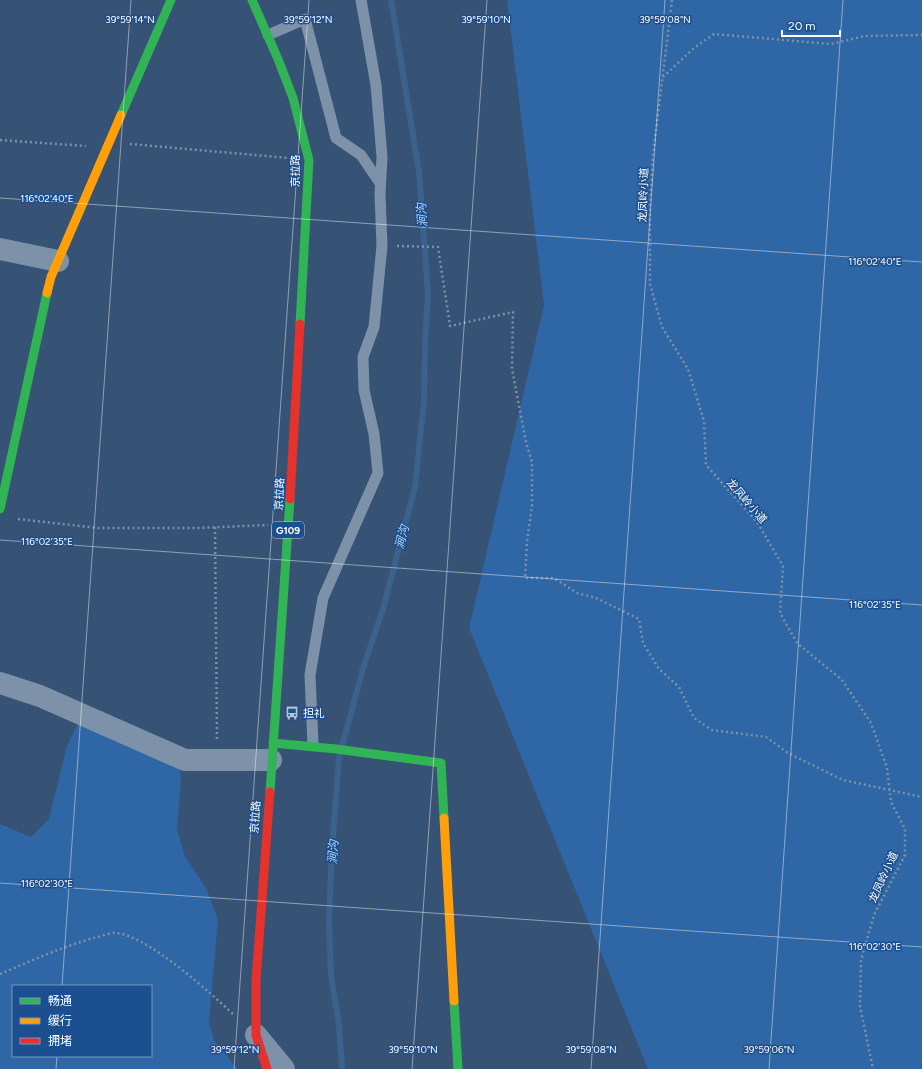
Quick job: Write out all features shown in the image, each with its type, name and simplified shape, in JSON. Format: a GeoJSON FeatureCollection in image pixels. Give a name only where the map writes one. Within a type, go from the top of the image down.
{"type":"FeatureCollection","features":[{"type":"Feature","properties":{"kind":"main road"},"geometry":{"type":"LineString","coordinates":[[0,509],[51,277],[171,0]]}},
{"type":"Feature","properties":{"kind":"main road","name":"京拉路"},"geometry":{"type":"LineString","coordinates":[[252,0],[291,87],[304,128],[309,160],[289,524],[256,980],[256,1035],[267,1069]]}},
{"type":"Feature","properties":{"kind":"main road"},"geometry":{"type":"LineString","coordinates":[[272,752],[313,745],[370,752],[441,764],[458,1069]]}},
{"type":"Feature","properties":{"kind":"street"},"geometry":{"type":"LineString","coordinates":[[0,248],[58,261]]}},
{"type":"Feature","properties":{"kind":"street"},"geometry":{"type":"LineString","coordinates":[[0,683],[40,696],[185,760],[217,759],[272,752]]}},
{"type":"Feature","properties":{"kind":"street"},"geometry":{"type":"LineString","coordinates":[[256,1035],[284,1069]]}},
{"type":"Feature","properties":{"kind":"lane"},"geometry":{"type":"LineString","coordinates":[[313,745],[310,675],[323,598],[378,473],[374,434],[364,390],[363,357],[374,327],[382,246],[380,183],[382,157],[376,85],[361,0]]}},
{"type":"Feature","properties":{"kind":"lane"},"geometry":{"type":"LineString","coordinates":[[268,35],[305,19],[336,138],[361,155],[380,183]]}},
{"type":"Feature","properties":{"kind":"path","name":"龙凤岭小道"},"geometry":{"type":"LineString","coordinates":[[672,0],[653,156],[650,206],[650,284],[662,327],[688,369],[704,421],[706,465],[757,522],[783,566],[780,613],[797,643],[842,680],[870,723],[887,768],[891,802],[905,830],[905,855],[874,915],[861,960],[860,1006],[873,1069]]}},
{"type":"Feature","properties":{"kind":"path"},"geometry":{"type":"LineString","coordinates":[[663,77],[694,48],[714,34],[831,44],[865,36],[922,35]]}},
{"type":"Feature","properties":{"kind":"path"},"geometry":{"type":"LineString","coordinates":[[0,140],[107,147],[122,143],[309,160]]}},
{"type":"Feature","properties":{"kind":"path"},"geometry":{"type":"LineString","coordinates":[[382,246],[438,247],[450,326],[514,312],[512,369],[526,442],[532,462],[532,506],[527,541],[525,578],[554,578],[576,593],[596,598],[639,619],[643,643],[659,669],[679,687],[694,718],[712,730],[766,737],[788,753],[843,780],[922,797]]}},
{"type":"Feature","properties":{"kind":"path"},"geometry":{"type":"LineString","coordinates":[[15,518],[98,528],[215,527],[289,524]]}},
{"type":"Feature","properties":{"kind":"path"},"geometry":{"type":"LineString","coordinates":[[215,527],[217,759]]}},
{"type":"Feature","properties":{"kind":"path"},"geometry":{"type":"LineString","coordinates":[[0,974],[76,943],[114,932],[140,940],[161,955],[203,987],[256,1035]]}},
{"type":"Feature","properties":{"kind":"shaded area"},"geometry":{"type":"Polygon","coordinates":[[[507,0],[922,0],[922,1069],[648,1069],[469,628],[544,305],[507,0]]]}},
{"type":"Feature","properties":{"kind":"shaded area"},"geometry":{"type":"Polygon","coordinates":[[[80,719],[179,767],[181,780],[177,830],[185,856],[207,890],[218,920],[209,1023],[214,1040],[238,1069],[0,1069],[0,824],[31,837],[49,819],[67,746],[80,719]]]}},
{"type":"Feature","properties":{"kind":"waterway","name":"涧沟"},"geometry":{"type":"LineString","coordinates":[[342,1069],[339,1024],[331,976],[329,919],[332,848],[339,758],[363,668],[383,609],[415,487],[424,401],[425,342],[428,294],[419,172],[391,0]]}},
{"type":"Feature","properties":{"kind":"traffic: fast"},"geometry":{"type":"LineString","coordinates":[[121,115],[171,0]]}},
{"type":"Feature","properties":{"kind":"traffic: fast"},"geometry":{"type":"LineString","coordinates":[[252,0],[278,59],[293,98],[309,160],[300,324]]}},
{"type":"Feature","properties":{"kind":"traffic: fast"},"geometry":{"type":"LineString","coordinates":[[0,509],[47,293]]}},
{"type":"Feature","properties":{"kind":"traffic: fast"},"geometry":{"type":"LineString","coordinates":[[270,792],[290,499]]}},
{"type":"Feature","properties":{"kind":"traffic: fast"},"geometry":{"type":"LineString","coordinates":[[273,743],[336,749],[441,763],[444,818]]}},
{"type":"Feature","properties":{"kind":"traffic: fast"},"geometry":{"type":"LineString","coordinates":[[454,1001],[458,1069]]}},
{"type":"Feature","properties":{"kind":"traffic: slow"},"geometry":{"type":"LineString","coordinates":[[47,293],[51,277],[121,115]]}},
{"type":"Feature","properties":{"kind":"traffic: slow"},"geometry":{"type":"LineString","coordinates":[[444,818],[454,1001]]}},
{"type":"Feature","properties":{"kind":"traffic: jam"},"geometry":{"type":"LineString","coordinates":[[290,499],[300,324]]}},
{"type":"Feature","properties":{"kind":"traffic: jam"},"geometry":{"type":"LineString","coordinates":[[267,1069],[256,1035],[256,980],[270,792]]}},
{"type":"Feature","properties":{"kind":"place","name":"担礼"},"geometry":{"type":"Point","coordinates":[292,713]}}]}
